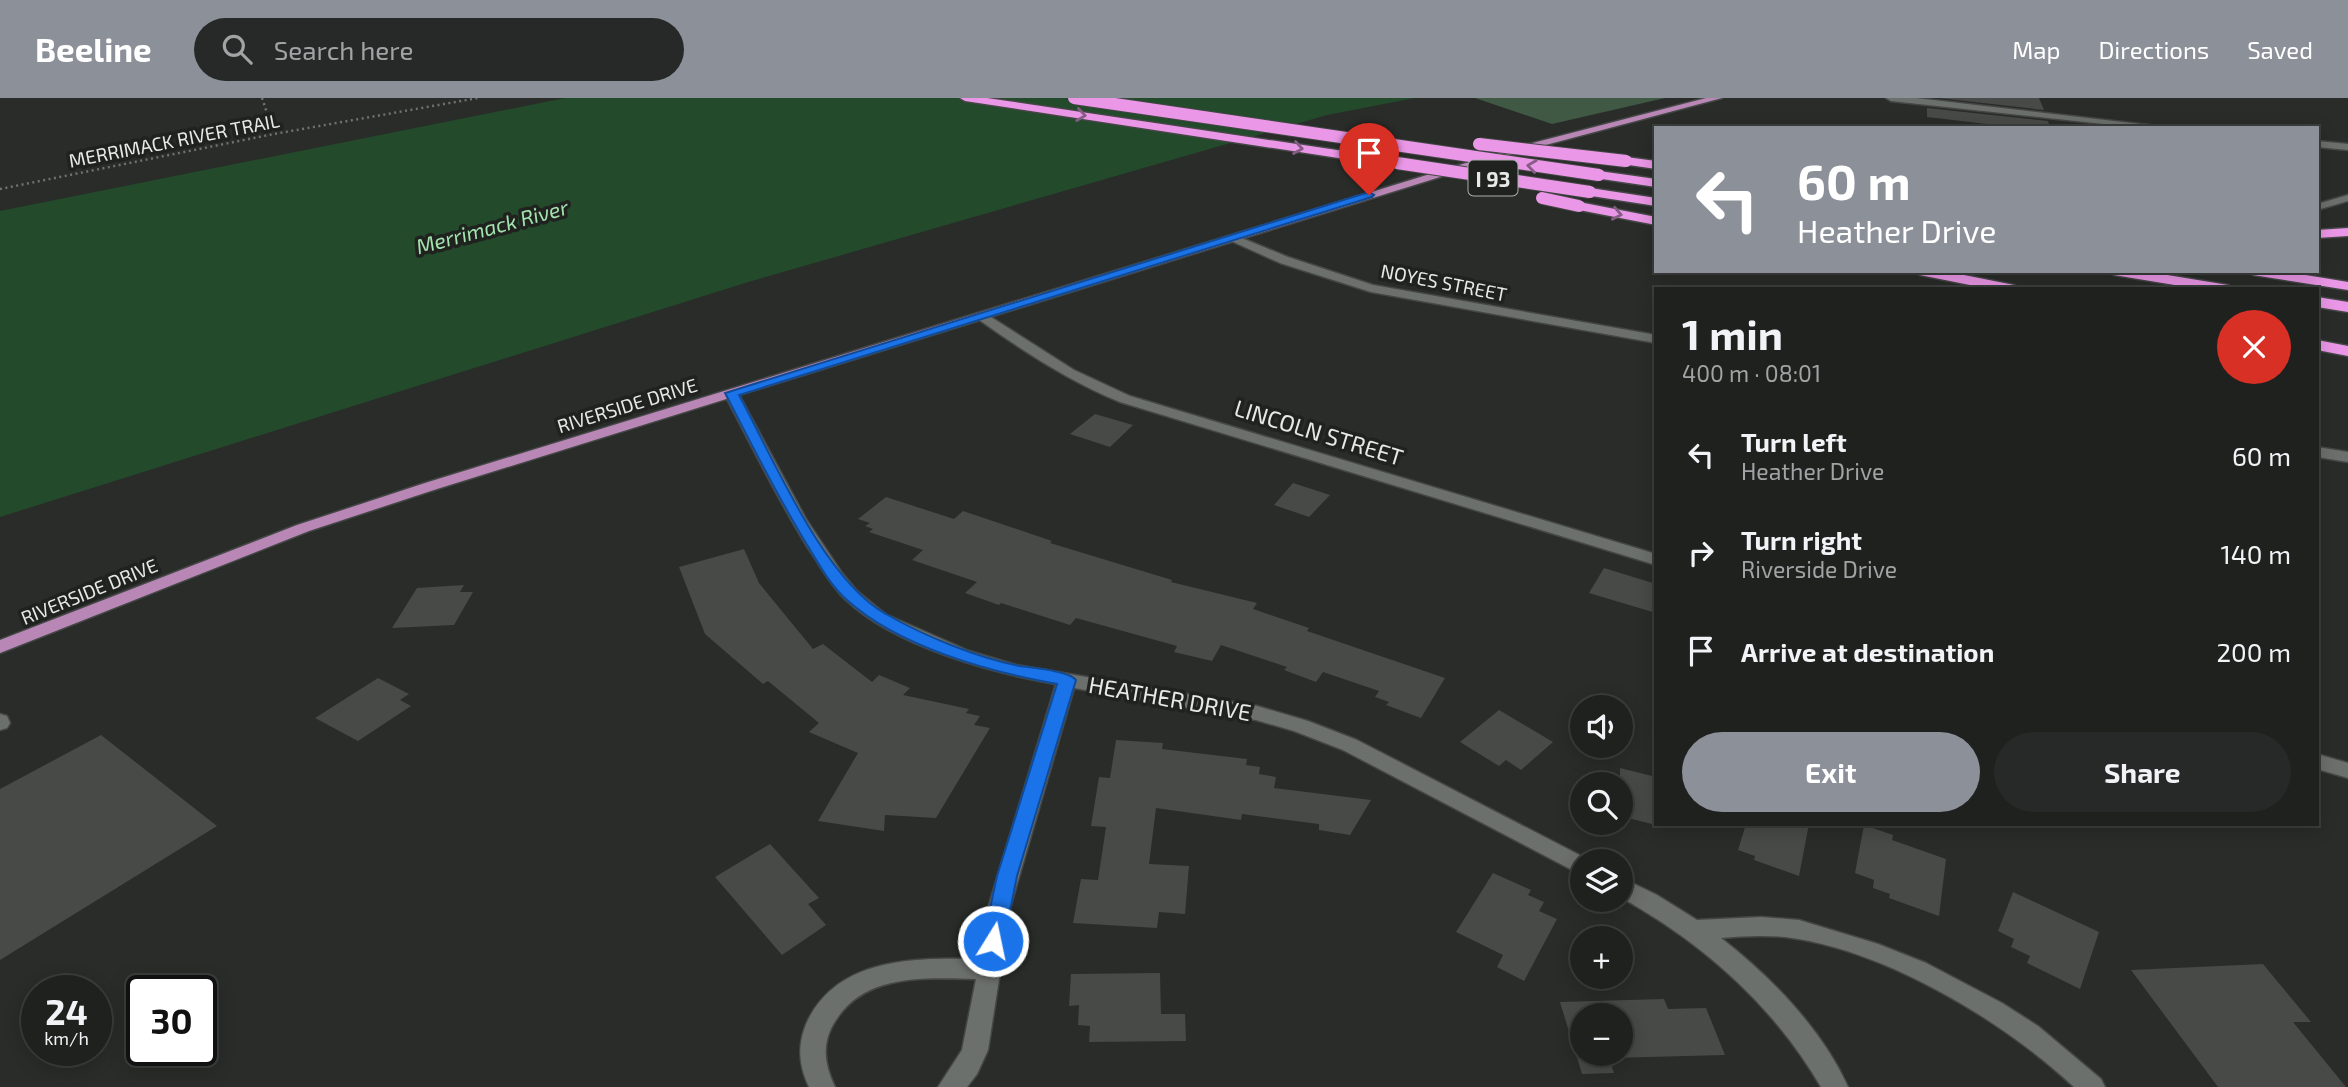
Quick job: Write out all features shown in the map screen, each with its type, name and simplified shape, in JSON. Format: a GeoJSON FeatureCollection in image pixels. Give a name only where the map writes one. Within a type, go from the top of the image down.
{"type":"FeatureCollection","features":[{"type":"Feature","properties":{"kind":"highway","name":"I 93"},"geometry":{"type":"LineString","coordinates":[[965,98],[1654,202]]}},
{"type":"Feature","properties":{"kind":"highway","name":"I 93"},"geometry":{"type":"LineString","coordinates":[[1074,98],[1654,183]]}},
{"type":"Feature","properties":{"kind":"highway"},"geometry":{"type":"LineString","coordinates":[[1186,114],[1333,127],[1654,164]]}},
{"type":"Feature","properties":{"kind":"highway"},"geometry":{"type":"LineString","coordinates":[[1397,163],[1579,206],[1654,221]]}},
{"type":"Feature","properties":{"kind":"highway"},"geometry":{"type":"LineString","coordinates":[[2319,234],[2348,233]]}},
{"type":"Feature","properties":{"kind":"highway"},"geometry":{"type":"LineString","coordinates":[[1930,273],[2004,287]]}},
{"type":"Feature","properties":{"kind":"highway"},"geometry":{"type":"LineString","coordinates":[[2127,273],[2215,287]]}},
{"type":"Feature","properties":{"kind":"highway"},"geometry":{"type":"LineString","coordinates":[[2265,273],[2348,284]]}},
{"type":"Feature","properties":{"kind":"highway"},"geometry":{"type":"LineString","coordinates":[[2319,302],[2348,307]]}},
{"type":"Feature","properties":{"kind":"highway"},"geometry":{"type":"LineString","coordinates":[[2319,345],[2348,351]]}},
{"type":"Feature","properties":{"kind":"main road","name":"RIVERSIDE DRIVE"},"geometry":{"type":"LineString","coordinates":[[0,647],[303,528],[1545,142],[1717,98]]}},
{"type":"Feature","properties":{"kind":"street"},"geometry":{"type":"LineString","coordinates":[[1891,98],[2150,126]]}},
{"type":"Feature","properties":{"kind":"street"},"geometry":{"type":"LineString","coordinates":[[2319,144],[2348,147]]}},
{"type":"Feature","properties":{"kind":"street"},"geometry":{"type":"LineString","coordinates":[[2319,206],[2348,198]]}},
{"type":"Feature","properties":{"kind":"street","name":"NOYES STREET"},"geometry":{"type":"LineString","coordinates":[[1233,238],[1284,260],[1371,288],[1654,339]]}},
{"type":"Feature","properties":{"kind":"street","name":"LINCOLN STREET"},"geometry":{"type":"LineString","coordinates":[[984,316],[1022,344],[1089,385],[1125,399],[1654,559]]}},
{"type":"Feature","properties":{"kind":"street","name":"HEATHER DRIVE"},"geometry":{"type":"LineString","coordinates":[[731,393],[798,519],[835,576],[851,595],[879,618],[962,655],[1015,671],[1257,713],[1301,726],[1350,745],[1570,859]]}},
{"type":"Feature","properties":{"kind":"street"},"geometry":{"type":"LineString","coordinates":[[2319,452],[2348,457]]}},
{"type":"Feature","properties":{"kind":"street"},"geometry":{"type":"LineString","coordinates":[[951,1087],[968,1066],[975,1050],[999,908],[1067,680]]}},
{"type":"Feature","properties":{"kind":"street"},"geometry":{"type":"LineString","coordinates":[[2319,762],[2348,771]]}},
{"type":"Feature","properties":{"kind":"street"},"geometry":{"type":"LineString","coordinates":[[1633,893],[1698,930],[1752,976],[1795,1025],[1835,1087]]}},
{"type":"Feature","properties":{"kind":"street"},"geometry":{"type":"LineString","coordinates":[[1698,930],[1752,926],[1797,929],[1860,948],[1931,977],[1996,1010],[2064,1059],[2092,1087]]}},
{"type":"Feature","properties":{"kind":"street"},"geometry":{"type":"LineString","coordinates":[[822,1087],[812,1060],[818,1028],[826,1012],[852,987],[886,972],[990,970]]}},
{"type":"Feature","properties":{"kind":"path"},"geometry":{"type":"LineString","coordinates":[[262,98],[274,134]]}},
{"type":"Feature","properties":{"kind":"path","name":"MERRIMACK RIVER TRAIL"},"geometry":{"type":"LineString","coordinates":[[0,189],[274,134],[478,98]]}},
{"type":"Feature","properties":{"kind":"shaded area"},"geometry":{"type":"Polygon","coordinates":[[[1475,98],[1665,98],[1552,124],[1475,98]]]}},
{"type":"Feature","properties":{"kind":"water","name":"Merrimack River"},"geometry":{"type":"Polygon","coordinates":[[[565,98],[1415,98],[1327,115],[745,283],[0,517],[0,211],[565,98]]]}},
{"type":"Feature","properties":{"kind":"building"},"geometry":{"type":"Polygon","coordinates":[[[1939,98],[2039,98],[2044,110],[1939,98]]]}},
{"type":"Feature","properties":{"kind":"building"},"geometry":{"type":"Polygon","coordinates":[[[1927,108],[2048,121],[2049,126],[2004,126],[1927,117],[1927,108]]]}},
{"type":"Feature","properties":{"kind":"building"},"geometry":{"type":"Polygon","coordinates":[[[1095,414],[1133,425],[1110,447],[1070,434],[1095,414]]]}},
{"type":"Feature","properties":{"kind":"building"},"geometry":{"type":"Polygon","coordinates":[[[1293,483],[1330,495],[1309,517],[1274,505],[1293,483]]]}},
{"type":"Feature","properties":{"kind":"building"},"geometry":{"type":"Polygon","coordinates":[[[886,497],[954,519],[963,511],[1052,541],[1050,543],[1172,580],[1171,582],[1257,603],[1253,609],[1309,628],[1307,631],[1445,678],[1421,718],[1386,705],[1389,702],[1375,697],[1379,691],[1323,672],[1316,682],[1284,670],[1287,667],[1221,645],[1212,661],[1174,652],[1177,646],[1076,618],[1070,625],[1001,603],[999,605],[965,593],[977,582],[912,560],[923,550],[869,532],[873,529],[865,526],[870,523],[858,519],[886,497]]]}},
{"type":"Feature","properties":{"kind":"building"},"geometry":{"type":"Polygon","coordinates":[[[744,549],[759,583],[813,649],[823,644],[872,682],[879,675],[910,688],[903,695],[969,709],[966,713],[980,716],[974,725],[990,728],[936,818],[885,815],[884,831],[818,821],[858,753],[809,732],[819,723],[768,681],[763,684],[705,634],[679,567],[744,549]]]}},
{"type":"Feature","properties":{"kind":"building"},"geometry":{"type":"Polygon","coordinates":[[[1604,568],[1654,583],[1654,612],[1589,593],[1604,568]]]}},
{"type":"Feature","properties":{"kind":"building"},"geometry":{"type":"Polygon","coordinates":[[[464,585],[460,592],[473,592],[454,625],[392,628],[417,588],[464,585]]]}},
{"type":"Feature","properties":{"kind":"building"},"geometry":{"type":"Polygon","coordinates":[[[378,678],[409,694],[400,700],[411,706],[358,741],[315,718],[378,678]]]}},
{"type":"Feature","properties":{"kind":"building"},"geometry":{"type":"Polygon","coordinates":[[[1499,710],[1553,742],[1521,770],[1506,760],[1499,766],[1460,742],[1499,710]]]}},
{"type":"Feature","properties":{"kind":"building"},"geometry":{"type":"Polygon","coordinates":[[[101,735],[217,826],[0,960],[0,789],[101,735]]]}},
{"type":"Feature","properties":{"kind":"building"},"geometry":{"type":"Polygon","coordinates":[[[1116,740],[1163,743],[1162,749],[1247,759],[1246,765],[1260,767],[1259,774],[1276,777],[1274,788],[1371,800],[1350,835],[1319,830],[1319,824],[1242,814],[1241,820],[1156,808],[1149,864],[1189,866],[1185,914],[1159,912],[1157,928],[1073,923],[1081,879],[1098,880],[1106,827],[1091,826],[1099,777],[1110,778],[1116,740]]]}},
{"type":"Feature","properties":{"kind":"building"},"geometry":{"type":"Polygon","coordinates":[[[1620,768],[1654,776],[1654,824],[1633,819],[1633,772],[1620,772],[1620,768]]]}},
{"type":"Feature","properties":{"kind":"building"},"geometry":{"type":"Polygon","coordinates":[[[1745,826],[1809,826],[1799,876],[1754,860],[1755,856],[1738,850],[1745,826]]]}},
{"type":"Feature","properties":{"kind":"building"},"geometry":{"type":"Polygon","coordinates":[[[1864,826],[1893,835],[1892,840],[1946,859],[1939,916],[1889,898],[1890,894],[1873,888],[1874,880],[1855,873],[1864,826]]]}},
{"type":"Feature","properties":{"kind":"building"},"geometry":{"type":"Polygon","coordinates":[[[770,844],[819,898],[808,904],[826,925],[782,955],[715,877],[770,844]]]}},
{"type":"Feature","properties":{"kind":"building"},"geometry":{"type":"Polygon","coordinates":[[[1493,873],[1531,890],[1528,895],[1544,902],[1539,911],[1557,919],[1524,981],[1497,967],[1503,955],[1456,932],[1493,873]]]}},
{"type":"Feature","properties":{"kind":"building"},"geometry":{"type":"Polygon","coordinates":[[[2013,892],[2099,932],[2080,989],[2027,963],[2030,956],[2011,947],[2014,939],[1998,931],[2013,892]]]}},
{"type":"Feature","properties":{"kind":"building"},"geometry":{"type":"Polygon","coordinates":[[[2263,964],[2311,1022],[2293,1022],[2346,1087],[2218,1087],[2131,970],[2263,964]]]}},
{"type":"Feature","properties":{"kind":"building"},"geometry":{"type":"Polygon","coordinates":[[[1160,973],[1161,1014],[1185,1014],[1186,1041],[1089,1042],[1090,1026],[1078,1025],[1079,1005],[1069,1006],[1071,974],[1160,973]]]}},
{"type":"Feature","properties":{"kind":"building"},"geometry":{"type":"Polygon","coordinates":[[[1664,999],[1668,1009],[1706,1008],[1725,1055],[1633,1057],[1633,1003],[1570,1003],[1570,1035],[1560,1002],[1664,999]]]}},
{"type":"Feature","properties":{"kind":"building"},"geometry":{"type":"Polygon","coordinates":[[[1580,1066],[1612,1066],[1614,1073],[1582,1074],[1580,1066]]]}},
{"type":"Feature","properties":{"kind":"route"},"geometry":{"type":"LineString","coordinates":[[993,941],[1007,876],[1067,680],[1015,671],[962,655],[879,618],[851,595],[835,576],[798,519],[731,393],[1369,195]]}}]}
